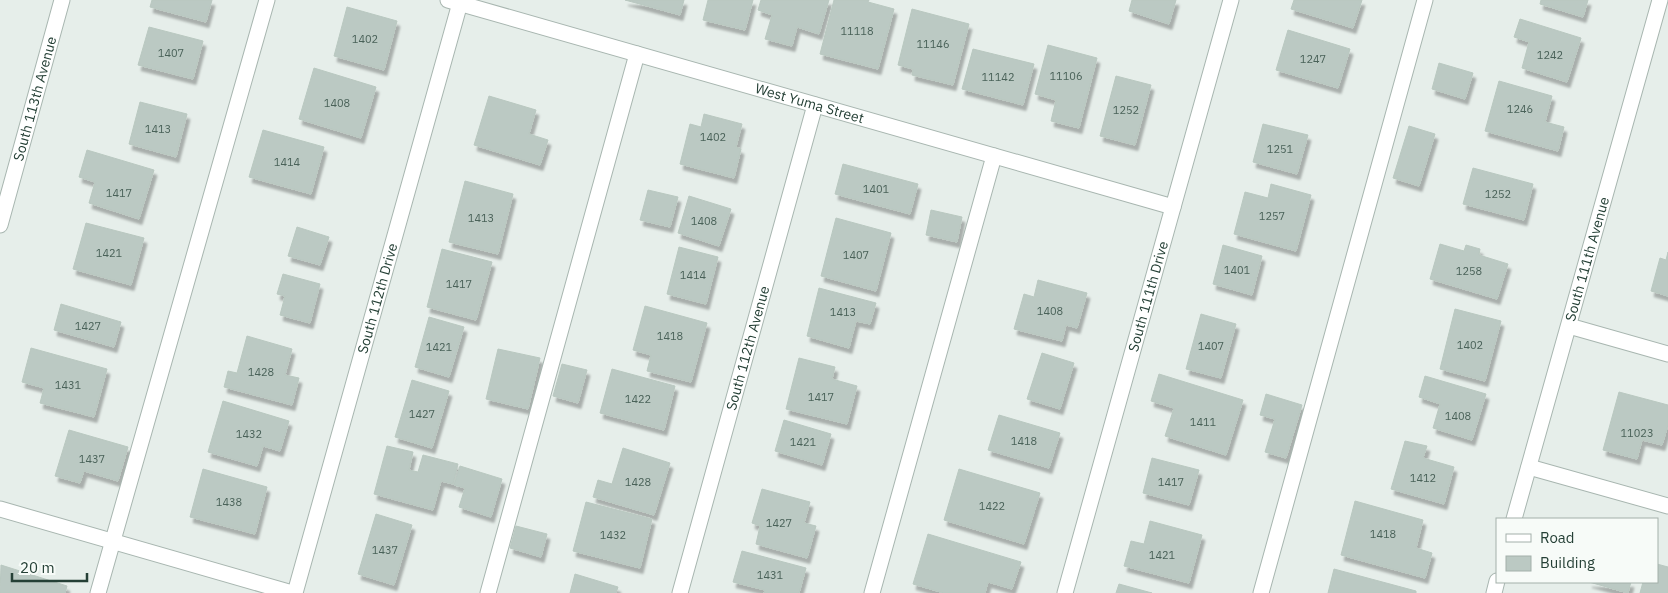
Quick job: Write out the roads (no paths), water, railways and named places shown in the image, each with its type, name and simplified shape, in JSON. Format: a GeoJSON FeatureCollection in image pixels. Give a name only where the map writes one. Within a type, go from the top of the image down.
{"type":"FeatureCollection","features":[{"type":"Feature","properties":{"kind":"street","name":"South 113th Avenue"},"geometry":{"type":"LineString","coordinates":[[0,225],[62,0]]}},
{"type":"Feature","properties":{"kind":"street"},"geometry":{"type":"LineString","coordinates":[[98,593],[266,0]]}},
{"type":"Feature","properties":{"kind":"street","name":"South 111th Drive"},"geometry":{"type":"LineString","coordinates":[[1066,593],[1231,0]]}},
{"type":"Feature","properties":{"kind":"street"},"geometry":{"type":"LineString","coordinates":[[1261,593],[1425,0]]}},
{"type":"Feature","properties":{"kind":"street","name":"South 111th Avenue"},"geometry":{"type":"LineString","coordinates":[[1514,518],[1660,0]]}},
{"type":"Feature","properties":{"kind":"street","name":"West Yuma Street"},"geometry":{"type":"LineString","coordinates":[[454,2],[1173,207]]}},
{"type":"Feature","properties":{"kind":"street","name":"South 112th Drive"},"geometry":{"type":"LineString","coordinates":[[293,593],[454,2]]}},
{"type":"Feature","properties":{"kind":"street"},"geometry":{"type":"LineString","coordinates":[[488,593],[637,54]]}},
{"type":"Feature","properties":{"kind":"street","name":"South 112th Avenue"},"geometry":{"type":"LineString","coordinates":[[680,593],[815,105]]}},
{"type":"Feature","properties":{"kind":"street"},"geometry":{"type":"LineString","coordinates":[[872,593],[994,156]]}},
{"type":"Feature","properties":{"kind":"street"},"geometry":{"type":"LineString","coordinates":[[1569,326],[1668,354]]}},
{"type":"Feature","properties":{"kind":"street"},"geometry":{"type":"LineString","coordinates":[[1529,467],[1668,506]]}},
{"type":"Feature","properties":{"kind":"street"},"geometry":{"type":"LineString","coordinates":[[0,509],[293,593]]}}]}
